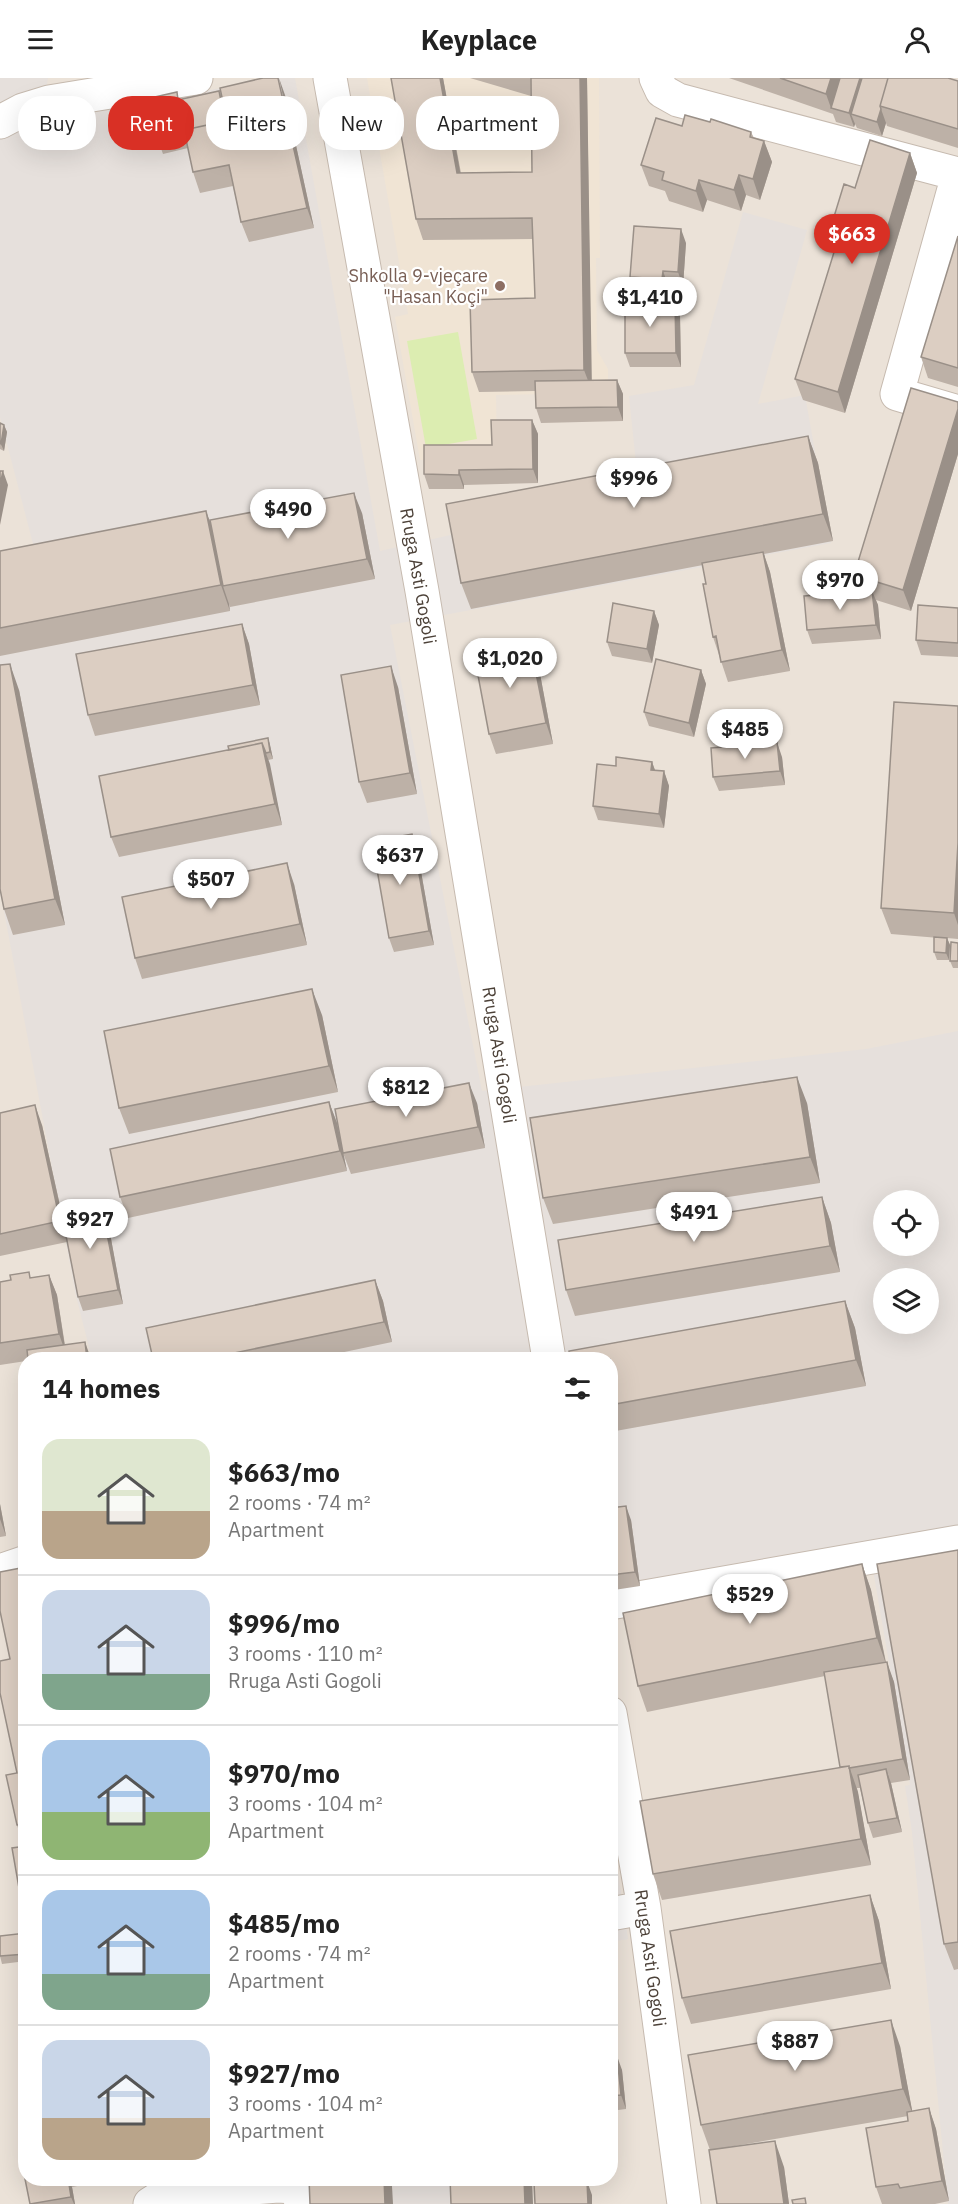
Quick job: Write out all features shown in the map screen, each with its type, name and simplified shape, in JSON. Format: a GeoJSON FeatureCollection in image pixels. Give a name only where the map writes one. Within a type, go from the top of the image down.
{"type":"FeatureCollection","features":[{"type":"Feature","properties":{"kind":"street"},"geometry":{"type":"LineString","coordinates":[[0,122],[23,110],[49,102],[196,78]]}},
{"type":"Feature","properties":{"kind":"street","name":"Rruga Asti Gogoli"},"geometry":{"type":"LineString","coordinates":[[330,78],[422,591],[548,1352]]}},
{"type":"Feature","properties":{"kind":"street"},"geometry":{"type":"LineString","coordinates":[[656,78],[663,91],[678,100],[958,174],[897,394],[958,412]]}},
{"type":"Feature","properties":{"kind":"street"},"geometry":{"type":"LineString","coordinates":[[618,1602],[958,1542]]}},
{"type":"Feature","properties":{"kind":"street"},"geometry":{"type":"LineString","coordinates":[[0,1571],[18,1565]]}},
{"type":"Feature","properties":{"kind":"street","name":"Rruga Asti Gogoli"},"geometry":{"type":"LineString","coordinates":[[618,1759],[644,1908],[684,2204]]}},
{"type":"Feature","properties":{"kind":"street"},"geometry":{"type":"LineString","coordinates":[[618,1913],[644,1908]]}},
{"type":"Feature","properties":{"kind":"street"},"geometry":{"type":"LineString","coordinates":[[150,2204],[164,2195],[278,2186],[294,2187],[303,2204]]}},
{"type":"Feature","properties":{"kind":"shaded area"},"geometry":{"type":"Polygon","coordinates":[[[0,78],[958,78],[958,2204],[0,2204],[0,78]]]}},
{"type":"Feature","properties":{"kind":"shaded area"},"geometry":{"type":"Polygon","coordinates":[[[0,78],[48,78],[45,96],[18,96],[18,150],[96,150],[96,112],[108,110],[108,150],[194,150],[194,96],[180,96],[273,78],[295,78],[298,96],[206,96],[206,150],[307,150],[307,145],[380,551],[639,492],[629,396],[694,385],[743,212],[807,230],[758,404],[805,395],[831,543],[390,625],[482,1091],[866,1049],[958,1031],[958,2204],[948,2204],[912,1832],[905,1786],[910,1785],[872,1564],[618,1615],[618,1352],[90,1352],[76,1296],[0,890],[0,570],[38,563],[0,417],[0,78]]]}},
{"type":"Feature","properties":{"kind":"shaded area","name":"Shkolla 9-vjeçare \"Hasan Koçi\""},"geometry":{"type":"Polygon","coordinates":[[[367,78],[599,78],[600,258],[596,258],[597,350],[608,369],[608,393],[496,395],[497,459],[420,460],[395,317],[408,314],[380,150],[404,150],[404,96],[370,96],[367,78]]]}},
{"type":"Feature","properties":{"kind":"shaded area"},"geometry":{"type":"Polygon","coordinates":[[[618,1873],[628,1939],[618,1941],[618,1873]]]}},
{"type":"Feature","properties":{"kind":"shaded area"},"geometry":{"type":"Polygon","coordinates":[[[277,2186],[527,2186],[528,2204],[278,2204],[277,2186]]]}},
{"type":"Feature","properties":{"kind":"green space"},"geometry":{"type":"Polygon","coordinates":[[[458,332],[477,439],[426,448],[407,341],[458,332]]]}},
{"type":"Feature","properties":{"kind":"building"},"geometry":{"type":"Polygon","coordinates":[[[263,78],[278,78],[282,96],[222,96],[220,88],[263,78]]]}},
{"type":"Feature","properties":{"kind":"building"},"geometry":{"type":"Polygon","coordinates":[[[391,78],[440,78],[443,96],[416,96],[416,150],[453,150],[457,173],[532,172],[532,150],[559,150],[559,96],[531,96],[531,78],[580,78],[584,370],[472,372],[470,300],[535,298],[532,218],[416,219],[404,150],[404,96],[394,96],[391,78]]]}},
{"type":"Feature","properties":{"kind":"building"},"geometry":{"type":"Polygon","coordinates":[[[780,78],[831,78],[826,94],[780,78]]]}},
{"type":"Feature","properties":{"kind":"building"},"geometry":{"type":"Polygon","coordinates":[[[840,78],[860,78],[849,113],[831,108],[840,78]]]}},
{"type":"Feature","properties":{"kind":"building"},"geometry":{"type":"Polygon","coordinates":[[[862,78],[888,78],[877,122],[851,114],[862,78]]]}},
{"type":"Feature","properties":{"kind":"building"},"geometry":{"type":"Polygon","coordinates":[[[888,78],[948,78],[958,81],[958,129],[880,106],[888,78]]]}},
{"type":"Feature","properties":{"kind":"building"},"geometry":{"type":"Polygon","coordinates":[[[219,91],[220,96],[206,96],[206,125],[194,128],[194,96],[219,91]]]}},
{"type":"Feature","properties":{"kind":"building"},"geometry":{"type":"Polygon","coordinates":[[[177,92],[178,96],[159,96],[177,92]]]}},
{"type":"Feature","properties":{"kind":"building"},"geometry":{"type":"Polygon","coordinates":[[[685,115],[710,122],[711,119],[751,132],[750,137],[764,141],[753,179],[739,175],[734,190],[699,180],[696,191],[662,180],[664,172],[641,165],[656,118],[682,126],[685,115]]]}},
{"type":"Feature","properties":{"kind":"building"},"geometry":{"type":"Polygon","coordinates":[[[206,125],[206,150],[294,150],[307,208],[241,222],[229,165],[193,172],[188,150],[194,150],[194,128],[206,125]]]}},
{"type":"Feature","properties":{"kind":"building"},"geometry":{"type":"Polygon","coordinates":[[[870,140],[910,153],[838,392],[795,379],[839,236],[829,233],[844,184],[855,188],[870,140]]]}},
{"type":"Feature","properties":{"kind":"building"},"geometry":{"type":"Polygon","coordinates":[[[634,226],[681,229],[678,272],[663,271],[662,279],[630,277],[634,226]]]}},
{"type":"Feature","properties":{"kind":"building"},"geometry":{"type":"Polygon","coordinates":[[[958,236],[958,368],[921,357],[958,236]]]}},
{"type":"Feature","properties":{"kind":"building"},"geometry":{"type":"Polygon","coordinates":[[[625,302],[675,302],[676,353],[625,353],[625,302]]]}},
{"type":"Feature","properties":{"kind":"building"},"geometry":{"type":"Polygon","coordinates":[[[617,380],[618,407],[536,408],[535,381],[617,380]]]}},
{"type":"Feature","properties":{"kind":"building"},"geometry":{"type":"Polygon","coordinates":[[[911,388],[958,402],[958,409],[903,590],[854,575],[911,388]]]}},
{"type":"Feature","properties":{"kind":"building"},"geometry":{"type":"Polygon","coordinates":[[[491,420],[532,420],[533,469],[459,470],[459,475],[424,474],[424,445],[492,445],[491,420]]]}},
{"type":"Feature","properties":{"kind":"building"},"geometry":{"type":"Polygon","coordinates":[[[0,423],[4,425],[1,444],[0,443],[0,423]]]}},
{"type":"Feature","properties":{"kind":"building"},"geometry":{"type":"Polygon","coordinates":[[[808,436],[823,514],[461,583],[446,504],[808,436]]]}},
{"type":"Feature","properties":{"kind":"building"},"geometry":{"type":"Polygon","coordinates":[[[354,493],[367,559],[223,586],[210,520],[354,493]]]}},
{"type":"Feature","properties":{"kind":"building"},"geometry":{"type":"Polygon","coordinates":[[[206,511],[221,585],[0,628],[0,551],[206,511]]]}},
{"type":"Feature","properties":{"kind":"building"},"geometry":{"type":"Polygon","coordinates":[[[763,552],[782,650],[721,662],[716,636],[713,637],[703,584],[706,584],[702,563],[763,552]]]}},
{"type":"Feature","properties":{"kind":"building"},"geometry":{"type":"Polygon","coordinates":[[[872,591],[876,625],[807,630],[804,596],[872,591]]]}},
{"type":"Feature","properties":{"kind":"building"},"geometry":{"type":"Polygon","coordinates":[[[613,603],[654,611],[647,649],[607,642],[613,603]]]}},
{"type":"Feature","properties":{"kind":"building"},"geometry":{"type":"Polygon","coordinates":[[[918,605],[958,608],[958,643],[916,640],[918,605]]]}},
{"type":"Feature","properties":{"kind":"building"},"geometry":{"type":"Polygon","coordinates":[[[242,624],[253,685],[88,715],[76,654],[242,624]]]}},
{"type":"Feature","properties":{"kind":"building"},"geometry":{"type":"Polygon","coordinates":[[[530,643],[546,723],[489,734],[474,654],[530,643]]]}},
{"type":"Feature","properties":{"kind":"building"},"geometry":{"type":"Polygon","coordinates":[[[656,659],[701,670],[689,723],[644,712],[656,659]]]}},
{"type":"Feature","properties":{"kind":"building"},"geometry":{"type":"Polygon","coordinates":[[[10,664],[55,899],[4,909],[0,889],[0,665],[10,664]]]}},
{"type":"Feature","properties":{"kind":"building"},"geometry":{"type":"Polygon","coordinates":[[[391,666],[410,773],[359,782],[341,675],[391,666]]]}},
{"type":"Feature","properties":{"kind":"building"},"geometry":{"type":"Polygon","coordinates":[[[894,702],[958,706],[958,843],[954,913],[881,908],[894,702]]]}},
{"type":"Feature","properties":{"kind":"building"},"geometry":{"type":"Polygon","coordinates":[[[268,738],[270,752],[266,753],[262,743],[229,750],[228,746],[268,738]]]}},
{"type":"Feature","properties":{"kind":"building"},"geometry":{"type":"Polygon","coordinates":[[[777,742],[780,771],[713,777],[711,748],[777,742]]]}},
{"type":"Feature","properties":{"kind":"building"},"geometry":{"type":"Polygon","coordinates":[[[262,743],[275,804],[111,837],[99,776],[262,743]]]}},
{"type":"Feature","properties":{"kind":"building"},"geometry":{"type":"Polygon","coordinates":[[[616,757],[652,762],[651,770],[664,771],[659,814],[593,806],[597,764],[616,766],[616,757]]]}},
{"type":"Feature","properties":{"kind":"building"},"geometry":{"type":"Polygon","coordinates":[[[412,834],[429,931],[389,938],[372,841],[412,834]]]}},
{"type":"Feature","properties":{"kind":"building"},"geometry":{"type":"Polygon","coordinates":[[[287,863],[300,924],[135,958],[122,897],[287,863]]]}},
{"type":"Feature","properties":{"kind":"building"},"geometry":{"type":"Polygon","coordinates":[[[934,937],[947,938],[946,953],[934,952],[934,937]]]}},
{"type":"Feature","properties":{"kind":"building"},"geometry":{"type":"Polygon","coordinates":[[[951,942],[958,943],[958,961],[950,961],[951,942]]]}},
{"type":"Feature","properties":{"kind":"building"},"geometry":{"type":"Polygon","coordinates":[[[312,989],[329,1066],[119,1108],[104,1031],[312,989]]]}},
{"type":"Feature","properties":{"kind":"building"},"geometry":{"type":"Polygon","coordinates":[[[797,1077],[810,1157],[543,1198],[530,1118],[797,1077]]]}},
{"type":"Feature","properties":{"kind":"building"},"geometry":{"type":"Polygon","coordinates":[[[469,1083],[478,1127],[343,1153],[335,1109],[469,1083]]]}},
{"type":"Feature","properties":{"kind":"building"},"geometry":{"type":"Polygon","coordinates":[[[329,1102],[340,1151],[120,1197],[110,1149],[329,1102]]]}},
{"type":"Feature","properties":{"kind":"building"},"geometry":{"type":"Polygon","coordinates":[[[35,1105],[60,1221],[0,1234],[0,1113],[35,1105]]]}},
{"type":"Feature","properties":{"kind":"building"},"geometry":{"type":"Polygon","coordinates":[[[822,1197],[830,1246],[566,1290],[558,1240],[822,1197]]]}},
{"type":"Feature","properties":{"kind":"building"},"geometry":{"type":"Polygon","coordinates":[[[101,1203],[118,1290],[78,1297],[61,1210],[101,1203]]]}},
{"type":"Feature","properties":{"kind":"building"},"geometry":{"type":"Polygon","coordinates":[[[29,1272],[30,1278],[49,1275],[59,1334],[0,1343],[0,1282],[11,1280],[10,1275],[29,1272]]]}},
{"type":"Feature","properties":{"kind":"building"},"geometry":{"type":"Polygon","coordinates":[[[375,1280],[384,1322],[239,1352],[151,1352],[146,1328],[375,1280]]]}},
{"type":"Feature","properties":{"kind":"building"},"geometry":{"type":"Polygon","coordinates":[[[845,1301],[856,1360],[618,1404],[618,1352],[569,1351],[845,1301]]]}},
{"type":"Feature","properties":{"kind":"building"},"geometry":{"type":"Polygon","coordinates":[[[85,1342],[86,1352],[27,1352],[27,1350],[85,1342]]]}},
{"type":"Feature","properties":{"kind":"building"},"geometry":{"type":"Polygon","coordinates":[[[626,1506],[635,1572],[618,1574],[618,1507],[626,1506]]]}},
{"type":"Feature","properties":{"kind":"building"},"geometry":{"type":"Polygon","coordinates":[[[958,1550],[958,1942],[944,1944],[877,1564],[958,1550]]]}},
{"type":"Feature","properties":{"kind":"building"},"geometry":{"type":"Polygon","coordinates":[[[862,1564],[877,1638],[638,1686],[623,1613],[862,1564]]]}},
{"type":"Feature","properties":{"kind":"building"},"geometry":{"type":"Polygon","coordinates":[[[18,1569],[17,1825],[6,1775],[17,1773],[0,1693],[0,1661],[10,1659],[0,1611],[0,1572],[18,1569]]]}},
{"type":"Feature","properties":{"kind":"building"},"geometry":{"type":"Polygon","coordinates":[[[887,1662],[903,1759],[849,1768],[849,1766],[840,1767],[824,1672],[887,1662]]]}},
{"type":"Feature","properties":{"kind":"building"},"geometry":{"type":"Polygon","coordinates":[[[849,1766],[861,1839],[653,1874],[640,1801],[849,1766]]]}},
{"type":"Feature","properties":{"kind":"building"},"geometry":{"type":"Polygon","coordinates":[[[886,1769],[897,1818],[868,1823],[858,1775],[886,1769]]]}},
{"type":"Feature","properties":{"kind":"building"},"geometry":{"type":"Polygon","coordinates":[[[18,1847],[18,1882],[12,1848],[18,1847]]]}},
{"type":"Feature","properties":{"kind":"building"},"geometry":{"type":"Polygon","coordinates":[[[870,1895],[882,1963],[682,1998],[670,1931],[870,1895]]]}},
{"type":"Feature","properties":{"kind":"building"},"geometry":{"type":"Polygon","coordinates":[[[18,1934],[18,1955],[0,1956],[0,1936],[18,1934]]]}},
{"type":"Feature","properties":{"kind":"building"},"geometry":{"type":"Polygon","coordinates":[[[891,2020],[903,2089],[701,2125],[688,2055],[891,2020]]]}},
{"type":"Feature","properties":{"kind":"building"},"geometry":{"type":"Polygon","coordinates":[[[618,2066],[621,2095],[618,2095],[618,2066]]]}},
{"type":"Feature","properties":{"kind":"building"},"geometry":{"type":"Polygon","coordinates":[[[929,2108],[942,2181],[900,2188],[898,2184],[876,2187],[866,2128],[908,2121],[907,2112],[929,2108]]]}},
{"type":"Feature","properties":{"kind":"building"},"geometry":{"type":"Polygon","coordinates":[[[775,2141],[784,2204],[717,2204],[709,2150],[775,2141]]]}},
{"type":"Feature","properties":{"kind":"building"},"geometry":{"type":"Polygon","coordinates":[[[26,2186],[69,2186],[71,2197],[30,2204],[26,2186]]]}},
{"type":"Feature","properties":{"kind":"building"},"geometry":{"type":"Polygon","coordinates":[[[309,2186],[384,2186],[385,2204],[310,2204],[309,2186]]]}},
{"type":"Feature","properties":{"kind":"building"},"geometry":{"type":"Polygon","coordinates":[[[450,2186],[524,2186],[525,2204],[451,2204],[450,2186]]]}},
{"type":"Feature","properties":{"kind":"building"},"geometry":{"type":"Polygon","coordinates":[[[534,2186],[587,2186],[588,2204],[535,2204],[534,2186]]]}},
{"type":"Feature","properties":{"kind":"building"},"geometry":{"type":"Polygon","coordinates":[[[805,2198],[806,2204],[793,2204],[792,2200],[805,2198]]]}},
{"type":"Feature","properties":{"kind":"place","name":"Shkolla 9-vjeçare \"Hasan Koçi\""},"geometry":{"type":"Point","coordinates":[500,286]}}]}
